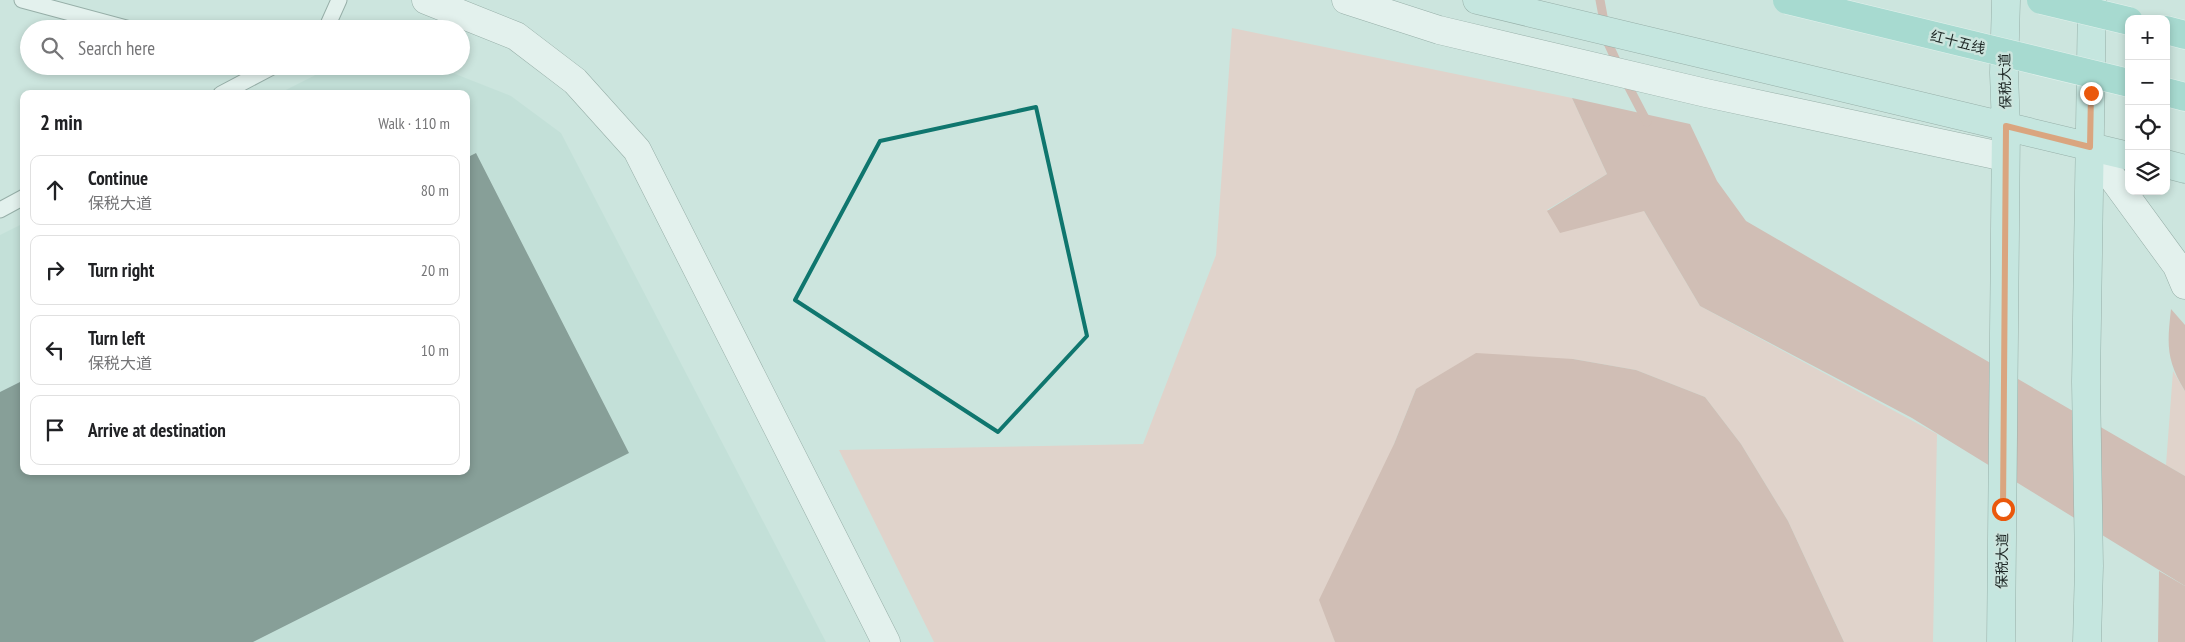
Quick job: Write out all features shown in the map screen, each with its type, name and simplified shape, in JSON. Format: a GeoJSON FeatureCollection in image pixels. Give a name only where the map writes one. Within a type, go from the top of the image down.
{"type":"FeatureCollection","features":[{"type":"Feature","properties":{"kind":"main road"},"geometry":{"type":"LineString","coordinates":[[1478,0],[2125,155]]}},
{"type":"Feature","properties":{"kind":"main road","name":"红十五线"},"geometry":{"type":"LineString","coordinates":[[1788,0],[2125,82]]}},
{"type":"Feature","properties":{"kind":"main road","name":"保税大道"},"geometry":{"type":"LineString","coordinates":[[2001,642],[2006,0]]}},
{"type":"Feature","properties":{"kind":"main road"},"geometry":{"type":"LineString","coordinates":[[2041,0],[2125,20]]}},
{"type":"Feature","properties":{"kind":"main road"},"geometry":{"type":"LineString","coordinates":[[2087,642],[2089,566],[2086,382],[2092,0]]}},
{"type":"Feature","properties":{"kind":"main road"},"geometry":{"type":"LineString","coordinates":[[2170,31],[2185,35]]}},
{"type":"Feature","properties":{"kind":"main road"},"geometry":{"type":"LineString","coordinates":[[2170,93],[2185,97]]}},
{"type":"Feature","properties":{"kind":"main road"},"geometry":{"type":"LineString","coordinates":[[2170,165],[2185,169]]}},
{"type":"Feature","properties":{"kind":"street"},"geometry":{"type":"LineString","coordinates":[[426,0],[516,36],[575,81],[637,150],[886,642]]}},
{"type":"Feature","properties":{"kind":"street"},"geometry":{"type":"LineString","coordinates":[[1346,0],[1439,30],[1706,92],[2006,158]]}},
{"type":"Feature","properties":{"kind":"street"},"geometry":{"type":"LineString","coordinates":[[2090,147],[2177,266],[2185,285]]}},
{"type":"Feature","properties":{"kind":"lane"},"geometry":{"type":"LineString","coordinates":[[22,0],[96,20]]}},
{"type":"Feature","properties":{"kind":"lane"},"geometry":{"type":"LineString","coordinates":[[330,20],[339,0]]}},
{"type":"Feature","properties":{"kind":"lane"},"geometry":{"type":"LineString","coordinates":[[228,90],[256,75]]}},
{"type":"Feature","properties":{"kind":"lane"},"geometry":{"type":"LineString","coordinates":[[0,210],[20,199]]}},
{"type":"Feature","properties":{"kind":"highlighted area"},"geometry":{"type":"Polygon","coordinates":[[[1036,107],[1087,336],[998,432],[795,300],[880,141],[1036,107]]]}},
{"type":"Feature","properties":{"kind":"shaded area"},"geometry":{"type":"Polygon","coordinates":[[[1232,28],[1572,98],[1607,174],[1547,210],[1644,211],[1700,306],[1937,434],[1933,642],[1844,642],[1788,521],[1741,444],[1705,397],[1636,370],[1573,359],[1416,389],[1394,444],[1333,633],[1335,642],[934,642],[839,450],[1143,444],[1216,255],[1232,28]]]}},
{"type":"Feature","properties":{"kind":"shaded area"},"geometry":{"type":"Polygon","coordinates":[[[315,75],[458,75],[511,96],[561,133],[826,642],[0,642],[0,235],[20,225],[20,475],[470,475],[470,90],[286,90],[315,75]]]}},
{"type":"Feature","properties":{"kind":"shaded area"},"geometry":{"type":"Polygon","coordinates":[[[1572,98],[1690,124],[1717,181],[1746,221],[2185,476],[2185,586],[1912,418],[1700,306],[1644,211],[1560,233],[1547,211],[1607,174],[1572,98]]]}},
{"type":"Feature","properties":{"kind":"shaded area"},"geometry":{"type":"Polygon","coordinates":[[[2171,309],[2185,325],[2185,391],[2174,370],[2169,352],[2171,309]]]}},
{"type":"Feature","properties":{"kind":"shaded area"},"geometry":{"type":"Polygon","coordinates":[[[1476,353],[1573,359],[1636,370],[1705,397],[1741,444],[1788,521],[1844,642],[1335,642],[1319,600],[1394,444],[1416,389],[1476,353]]]}},
{"type":"Feature","properties":{"kind":"shaded area"},"geometry":{"type":"Polygon","coordinates":[[[2173,371],[2185,391],[2185,476],[2166,465],[2173,371]]]}},
{"type":"Feature","properties":{"kind":"shaded area"},"geometry":{"type":"Polygon","coordinates":[[[2159,571],[2185,586],[2185,642],[2158,642],[2159,571]]]}},
{"type":"Feature","properties":{"kind":"building"},"geometry":{"type":"Polygon","coordinates":[[[476,153],[629,453],[253,642],[0,642],[0,392],[20,382],[20,475],[470,475],[470,156],[476,153]]]}},
{"type":"Feature","properties":{"kind":"waterway"},"geometry":{"type":"LineString","coordinates":[[1600,0],[1608,43],[1619,67]]}},
{"type":"Feature","properties":{"kind":"waterway"},"geometry":{"type":"LineString","coordinates":[[1624,78],[1647,122]]}},
{"type":"Feature","properties":{"kind":"route"},"geometry":{"type":"LineString","coordinates":[[2003,509],[2006,126],[2090,147],[2091,93]]}}]}
